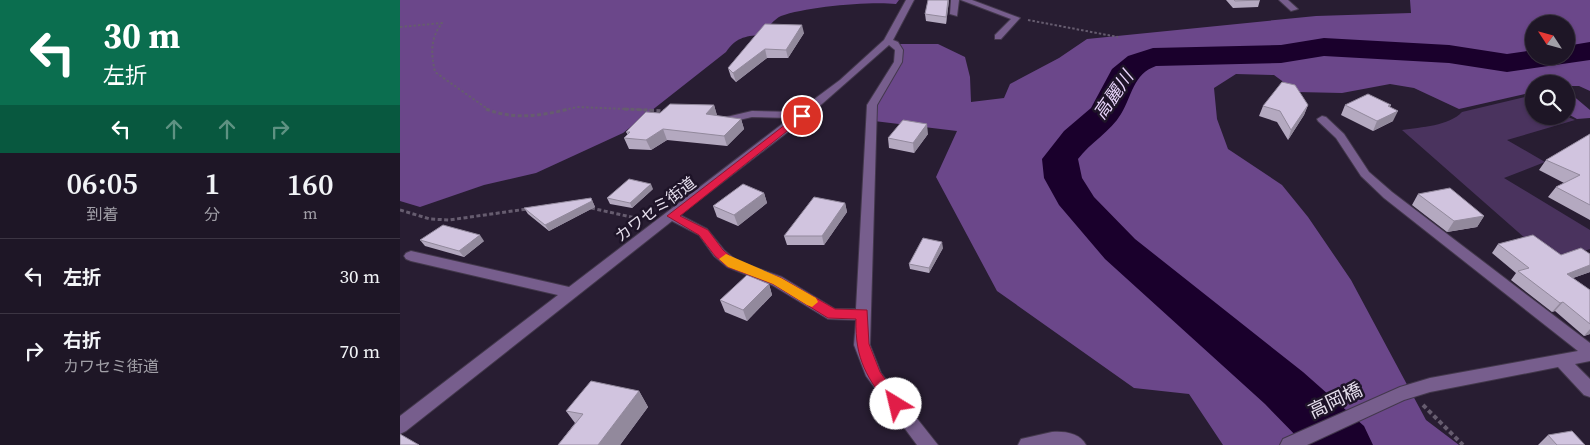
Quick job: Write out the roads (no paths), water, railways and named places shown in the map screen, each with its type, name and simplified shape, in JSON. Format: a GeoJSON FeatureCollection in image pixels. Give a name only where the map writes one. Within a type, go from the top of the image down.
{"type":"FeatureCollection","features":[{"type":"Feature","properties":{"kind":"street","name":"カワセミ街道"},"geometry":{"type":"LineString","coordinates":[[400,426],[802,116],[872,58],[888,42],[910,0]]}},
{"type":"Feature","properties":{"kind":"street"},"geometry":{"type":"LineString","coordinates":[[954,14],[955,0]]}},
{"type":"Feature","properties":{"kind":"street"},"geometry":{"type":"LineString","coordinates":[[964,0],[1016,18],[998,37]]}},
{"type":"Feature","properties":{"kind":"street"},"geometry":{"type":"LineString","coordinates":[[1283,0],[1294,9]]}},
{"type":"Feature","properties":{"kind":"street"},"geometry":{"type":"LineString","coordinates":[[888,42],[895,44],[899,50],[898,62],[872,105],[862,344],[874,376],[917,434],[929,445]]}},
{"type":"Feature","properties":{"kind":"street"},"geometry":{"type":"LineString","coordinates":[[722,121],[754,112],[802,116]]}},
{"type":"Feature","properties":{"kind":"street"},"geometry":{"type":"LineString","coordinates":[[1322,119],[1340,136],[1365,174],[1388,195],[1590,354]]}},
{"type":"Feature","properties":{"kind":"street"},"geometry":{"type":"LineString","coordinates":[[667,220],[704,232],[719,253],[732,264],[777,281],[833,314],[862,314]]}},
{"type":"Feature","properties":{"kind":"street"},"geometry":{"type":"LineString","coordinates":[[411,256],[571,293]]}},
{"type":"Feature","properties":{"kind":"street","name":"高岡橋"},"geometry":{"type":"LineString","coordinates":[[1289,445],[1404,392],[1430,385],[1562,362],[1590,354]]}},
{"type":"Feature","properties":{"kind":"street"},"geometry":{"type":"LineString","coordinates":[[1562,362],[1590,390]]}},
{"type":"Feature","properties":{"kind":"street"},"geometry":{"type":"LineString","coordinates":[[1027,445],[1052,439],[1071,441],[1077,445]]}},
{"type":"Feature","properties":{"kind":"waterway","name":"高麗川"},"geometry":{"type":"LineString","coordinates":[[1344,445],[1284,388],[1120,249],[1079,205],[1063,178],[1060,159],[1076,138],[1105,113],[1123,75],[1138,62],[1153,57],[1281,54],[1324,47],[1449,54],[1507,63],[1525,60]]}},
{"type":"Feature","properties":{"kind":"waterway","name":"高麗川"},"geometry":{"type":"LineString","coordinates":[[1575,54],[1590,51]]}}]}
